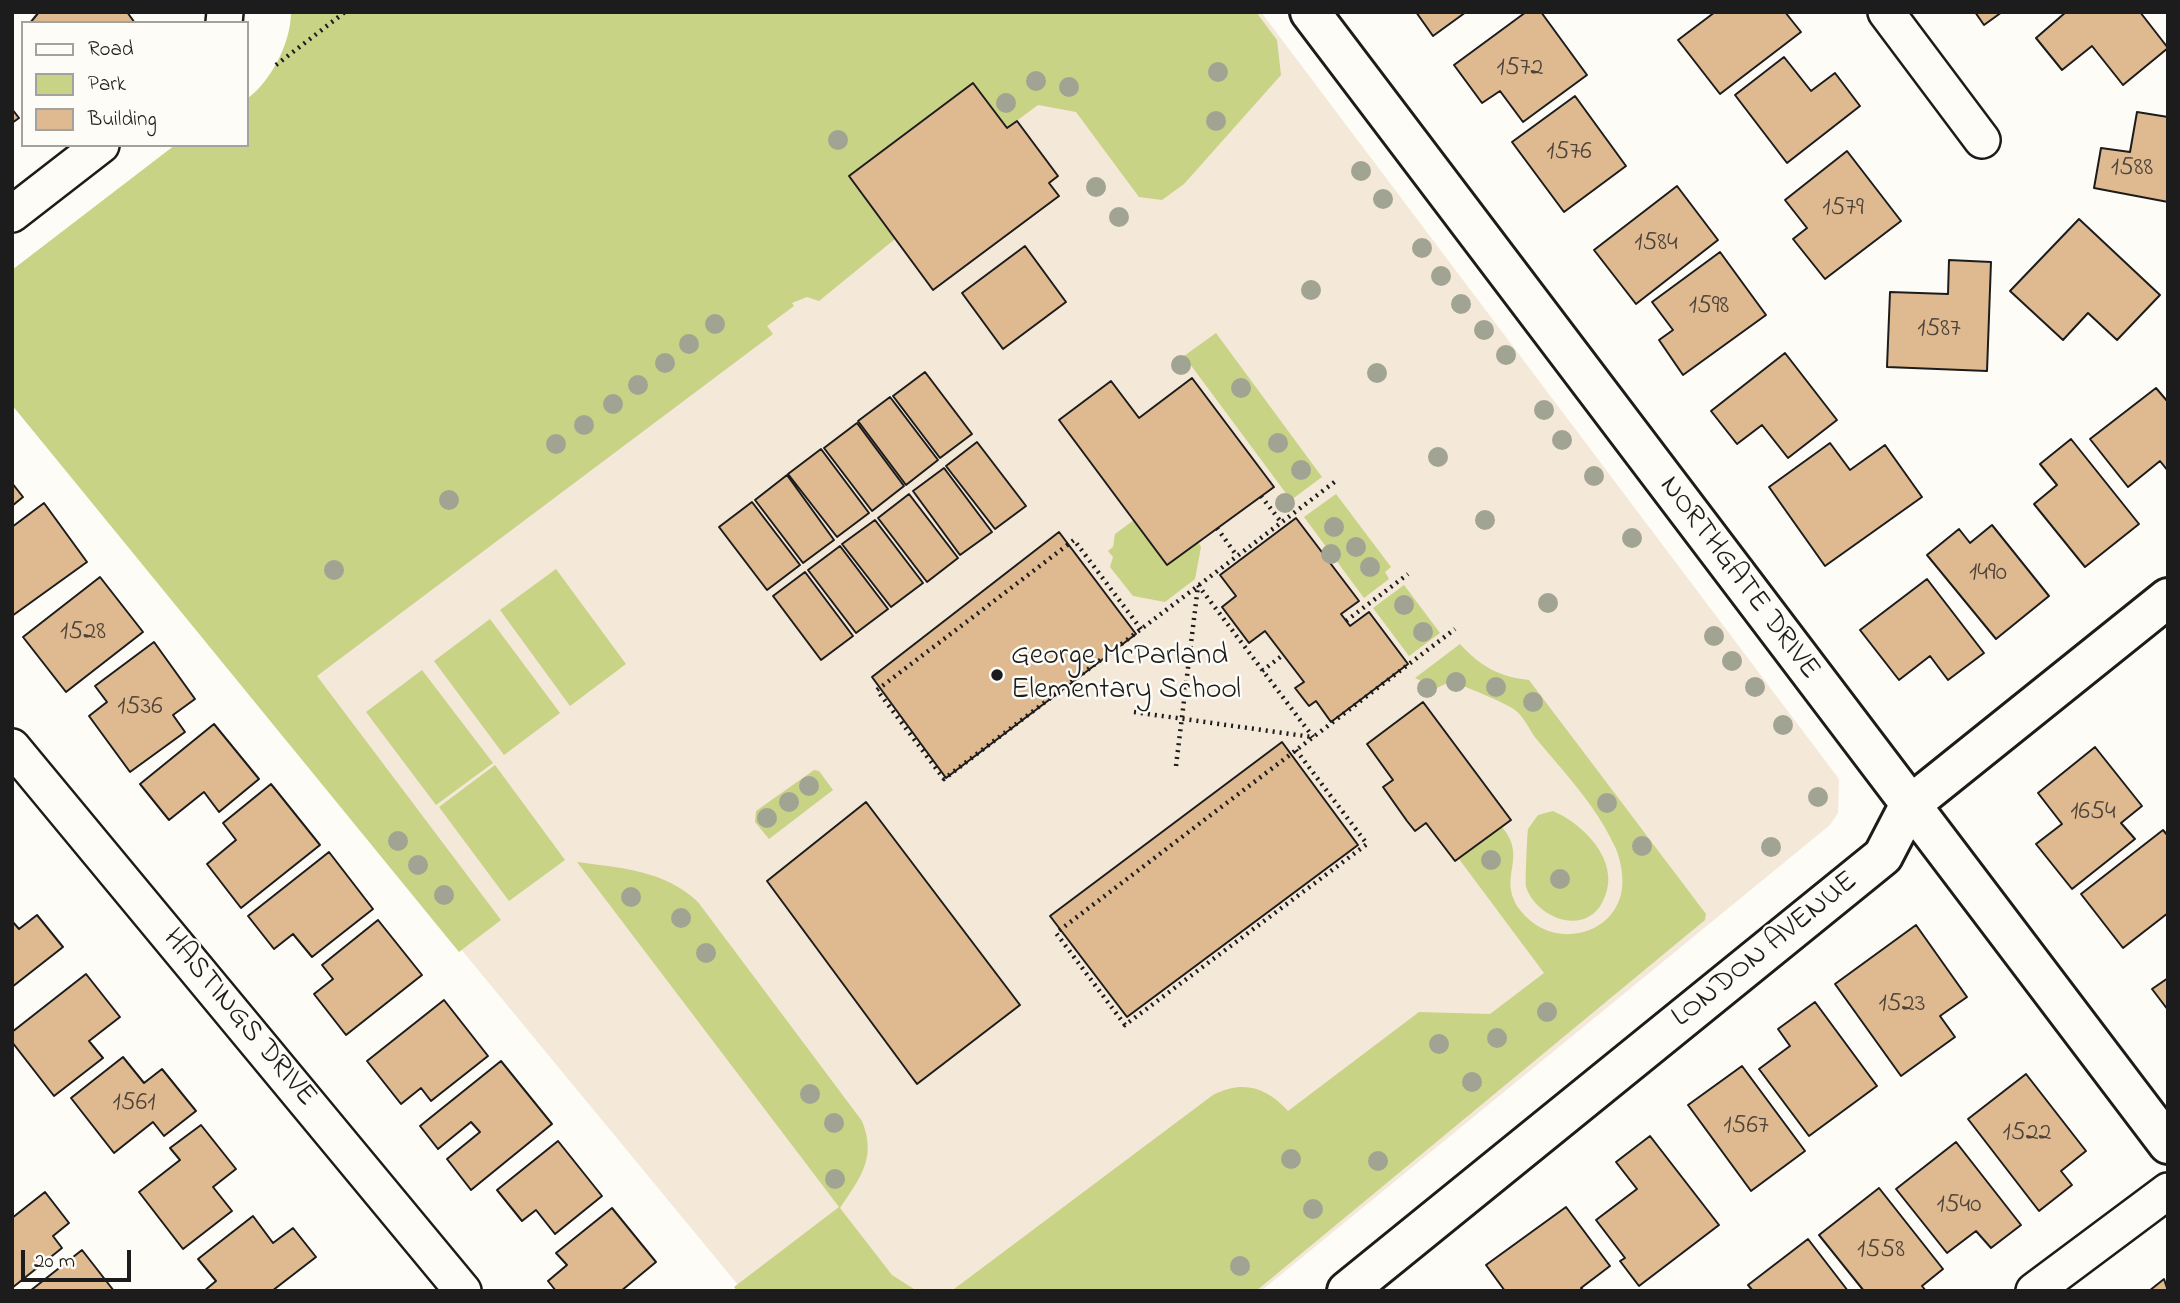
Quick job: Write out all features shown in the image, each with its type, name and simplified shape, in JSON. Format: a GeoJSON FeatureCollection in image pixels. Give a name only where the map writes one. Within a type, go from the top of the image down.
{"type":"FeatureCollection","features":[{"type":"Feature","properties":{"kind":"street","name":"NORTHGATE DRIVE"},"geometry":{"type":"LineString","coordinates":[[1310,12],[1909,806],[2168,1144]]}},
{"type":"Feature","properties":{"kind":"street"},"geometry":{"type":"LineString","coordinates":[[1886,12],[1982,140]]}},
{"type":"Feature","properties":{"kind":"street"},"geometry":{"type":"LineString","coordinates":[[12,214],[98,147]]}},
{"type":"Feature","properties":{"kind":"street","name":"LONDON AVENUE"},"geometry":{"type":"LineString","coordinates":[[1347,1291],[1883,856],[1909,806],[2168,598]]}},
{"type":"Feature","properties":{"kind":"street","name":"HASTINGS DRIVE"},"geometry":{"type":"LineString","coordinates":[[12,747],[463,1291]]}},
{"type":"Feature","properties":{"kind":"street"},"geometry":{"type":"LineString","coordinates":[[2034,1291],[2168,1191]]}},
{"type":"Feature","properties":{"kind":"path"},"geometry":{"type":"LineString","coordinates":[[276,65],[345,12]]}},
{"type":"Feature","properties":{"kind":"path"},"geometry":{"type":"LineString","coordinates":[[1141,629],[1074,540],[877,690],[944,779],[1337,480]]}},
{"type":"Feature","properties":{"kind":"path"},"geometry":{"type":"LineString","coordinates":[[1261,496],[1281,522]]}},
{"type":"Feature","properties":{"kind":"path"},"geometry":{"type":"LineString","coordinates":[[1217,528],[1237,556]]}},
{"type":"Feature","properties":{"kind":"path"},"geometry":{"type":"LineString","coordinates":[[1346,621],[1408,574]]}},
{"type":"Feature","properties":{"kind":"path"},"geometry":{"type":"LineString","coordinates":[[1198,585],[1313,737]]}},
{"type":"Feature","properties":{"kind":"path"},"geometry":{"type":"LineString","coordinates":[[1176,766],[1198,585]]}},
{"type":"Feature","properties":{"kind":"path"},"geometry":{"type":"LineString","coordinates":[[1296,750],[1367,844],[1125,1025],[1056,933],[1313,737],[1455,629]]}},
{"type":"Feature","properties":{"kind":"path"},"geometry":{"type":"LineString","coordinates":[[1262,671],[1283,655]]}},
{"type":"Feature","properties":{"kind":"path"},"geometry":{"type":"LineString","coordinates":[[1134,712],[1313,737]]}},
{"type":"Feature","properties":{"kind":"shaded area","name":"George McParland Elementary School"},"geometry":{"type":"Polygon","coordinates":[[[363,12],[1261,12],[1839,779],[1838,813],[1830,825],[1261,1291],[743,1291],[12,405],[12,272],[243,147],[248,147],[248,98],[363,12]]]}},
{"type":"Feature","properties":{"kind":"green space"},"geometry":{"type":"Polygon","coordinates":[[[291,12],[1256,12],[1277,40],[1281,75],[1184,184],[1162,200],[1139,197],[1076,112],[1038,105],[1007,128],[973,84],[849,176],[895,239],[819,301],[807,297],[792,303],[794,306],[767,326],[773,334],[317,676],[501,920],[459,952],[12,405],[12,270],[172,147],[248,147],[248,98],[264,83],[278,61],[290,24],[291,12]]]}},
{"type":"Feature","properties":{"kind":"green space"},"geometry":{"type":"Polygon","coordinates":[[[1216,333],[1322,477],[1291,500],[1184,356],[1216,333]]]}},
{"type":"Feature","properties":{"kind":"green space"},"geometry":{"type":"Polygon","coordinates":[[[1336,494],[1391,567],[1385,572],[1389,579],[1364,598],[1304,517],[1336,494]]]}},
{"type":"Feature","properties":{"kind":"green space"},"geometry":{"type":"Polygon","coordinates":[[[1134,520],[1167,565],[1198,542],[1201,547],[1195,579],[1165,602],[1133,596],[1110,567],[1113,557],[1108,551],[1113,547],[1115,534],[1134,520]]]}},
{"type":"Feature","properties":{"kind":"green space"},"geometry":{"type":"Polygon","coordinates":[[[556,569],[626,664],[570,706],[500,610],[556,569]]]}},
{"type":"Feature","properties":{"kind":"green space"},"geometry":{"type":"Polygon","coordinates":[[[1404,585],[1440,633],[1409,656],[1373,608],[1404,585]]]}},
{"type":"Feature","properties":{"kind":"green space"},"geometry":{"type":"Polygon","coordinates":[[[490,619],[560,713],[504,755],[434,661],[490,619]]]}},
{"type":"Feature","properties":{"kind":"green space"},"geometry":{"type":"Polygon","coordinates":[[[1460,644],[1491,669],[1529,680],[1706,914],[1705,920],[1256,1291],[948,1291],[1213,1095],[1234,1088],[1254,1088],[1271,1096],[1288,1111],[1419,1012],[1490,1014],[1544,973],[1459,859],[1502,827],[1510,838],[1513,849],[1513,898],[1520,910],[1535,924],[1552,932],[1570,934],[1587,931],[1602,923],[1614,911],[1621,894],[1622,874],[1615,846],[1587,801],[1534,736],[1521,715],[1504,704],[1457,684],[1450,683],[1437,688],[1415,678],[1460,644]]]}},
{"type":"Feature","properties":{"kind":"green space"},"geometry":{"type":"Polygon","coordinates":[[[422,670],[493,763],[436,805],[366,712],[422,670]]]}},
{"type":"Feature","properties":{"kind":"green space"},"geometry":{"type":"Polygon","coordinates":[[[495,765],[565,860],[509,901],[439,807],[495,765]]]}},
{"type":"Feature","properties":{"kind":"green space"},"geometry":{"type":"Polygon","coordinates":[[[814,770],[819,771],[833,790],[769,839],[755,822],[756,811],[814,770]]]}},
{"type":"Feature","properties":{"kind":"green space"},"geometry":{"type":"Polygon","coordinates":[[[1553,811],[1588,836],[1605,860],[1608,888],[1602,903],[1594,913],[1584,919],[1572,921],[1549,914],[1531,898],[1526,887],[1528,829],[1538,815],[1553,811]]]}},
{"type":"Feature","properties":{"kind":"green space"},"geometry":{"type":"Polygon","coordinates":[[[577,862],[641,872],[671,883],[698,902],[862,1121],[868,1146],[867,1157],[860,1177],[840,1208],[892,1275],[917,1291],[737,1291],[734,1287],[839,1207],[577,862]]]}},
{"type":"Feature","properties":{"kind":"building"},"geometry":{"type":"Polygon","coordinates":[[[39,12],[127,12],[134,21],[32,21],[39,12]]]}},
{"type":"Feature","properties":{"kind":"building"},"geometry":{"type":"Polygon","coordinates":[[[1416,12],[1466,12],[1433,36],[1416,12]]]}},
{"type":"Feature","properties":{"kind":"building"},"geometry":{"type":"Polygon","coordinates":[[[1526,12],[1541,12],[1587,75],[1523,122],[1500,91],[1482,103],[1454,65],[1526,12]]]}},
{"type":"Feature","properties":{"kind":"building"},"geometry":{"type":"Polygon","coordinates":[[[1715,12],[1785,12],[1801,32],[1720,94],[1678,40],[1715,12]]]}},
{"type":"Feature","properties":{"kind":"building"},"geometry":{"type":"Polygon","coordinates":[[[1975,12],[2002,12],[1984,25],[1975,12]]]}},
{"type":"Feature","properties":{"kind":"building"},"geometry":{"type":"Polygon","coordinates":[[[2066,12],[2140,12],[2168,48],[2123,85],[2092,46],[2062,70],[2036,38],[2066,12]]]}},
{"type":"Feature","properties":{"kind":"building"},"geometry":{"type":"Polygon","coordinates":[[[1784,57],[1811,91],[1835,73],[1860,106],[1787,163],[1735,95],[1784,57]]]}},
{"type":"Feature","properties":{"kind":"building"},"geometry":{"type":"Polygon","coordinates":[[[973,83],[1007,128],[1017,121],[1058,176],[1049,183],[1059,196],[933,290],[849,176],[973,83]]]}},
{"type":"Feature","properties":{"kind":"building"},"geometry":{"type":"Polygon","coordinates":[[[1575,96],[1626,166],[1564,212],[1512,142],[1575,96]]]}},
{"type":"Feature","properties":{"kind":"building"},"geometry":{"type":"Polygon","coordinates":[[[12,109],[19,118],[12,123],[12,109]]]}},
{"type":"Feature","properties":{"kind":"building"},"geometry":{"type":"Polygon","coordinates":[[[2137,112],[2168,117],[2168,202],[2094,188],[2101,148],[2130,152],[2137,112]]]}},
{"type":"Feature","properties":{"kind":"building"},"geometry":{"type":"Polygon","coordinates":[[[1847,151],[1901,221],[1825,279],[1793,239],[1807,228],[1785,200],[1847,151]]]}},
{"type":"Feature","properties":{"kind":"building"},"geometry":{"type":"Polygon","coordinates":[[[1677,186],[1718,240],[1636,304],[1594,250],[1677,186]]]}},
{"type":"Feature","properties":{"kind":"building"},"geometry":{"type":"Polygon","coordinates":[[[2079,219],[2160,295],[2117,340],[2088,313],[2063,340],[2010,291],[2079,219]]]}},
{"type":"Feature","properties":{"kind":"building"},"geometry":{"type":"Polygon","coordinates":[[[1025,246],[1066,302],[1003,349],[962,293],[1025,246]]]}},
{"type":"Feature","properties":{"kind":"building"},"geometry":{"type":"Polygon","coordinates":[[[1720,252],[1766,315],[1683,375],[1659,340],[1673,330],[1652,302],[1720,252]]]}},
{"type":"Feature","properties":{"kind":"building"},"geometry":{"type":"Polygon","coordinates":[[[1949,260],[1991,262],[1987,371],[1887,367],[1890,292],[1948,294],[1949,260]]]}},
{"type":"Feature","properties":{"kind":"building"},"geometry":{"type":"Polygon","coordinates":[[[1785,353],[1837,420],[1788,458],[1762,425],[1737,444],[1711,411],[1785,353]]]}},
{"type":"Feature","properties":{"kind":"building"},"geometry":{"type":"Polygon","coordinates":[[[925,372],[972,434],[940,458],[893,396],[925,372]]]}},
{"type":"Feature","properties":{"kind":"building"},"geometry":{"type":"Polygon","coordinates":[[[1192,378],[1274,487],[1167,565],[1059,420],[1111,381],[1139,418],[1192,378]]]}},
{"type":"Feature","properties":{"kind":"building"},"geometry":{"type":"Polygon","coordinates":[[[2156,388],[2168,402],[2168,471],[2160,461],[2128,487],[2090,439],[2156,388]]]}},
{"type":"Feature","properties":{"kind":"building"},"geometry":{"type":"Polygon","coordinates":[[[890,397],[938,460],[906,485],[858,421],[890,397]]]}},
{"type":"Feature","properties":{"kind":"building"},"geometry":{"type":"Polygon","coordinates":[[[857,423],[904,486],[872,511],[824,448],[857,423]]]}},
{"type":"Feature","properties":{"kind":"building"},"geometry":{"type":"Polygon","coordinates":[[[2071,439],[2139,524],[2085,567],[2034,504],[2057,485],[2040,464],[2071,439]]]}},
{"type":"Feature","properties":{"kind":"building"},"geometry":{"type":"Polygon","coordinates":[[[977,442],[1026,506],[995,529],[946,466],[977,442]]]}},
{"type":"Feature","properties":{"kind":"building"},"geometry":{"type":"Polygon","coordinates":[[[1830,443],[1850,470],[1885,445],[1922,497],[1825,566],[1769,487],[1830,443]]]}},
{"type":"Feature","properties":{"kind":"building"},"geometry":{"type":"Polygon","coordinates":[[[821,449],[869,513],[837,537],[788,474],[821,449]]]}},
{"type":"Feature","properties":{"kind":"building"},"geometry":{"type":"Polygon","coordinates":[[[944,468],[992,532],[960,555],[913,491],[944,468]]]}},
{"type":"Feature","properties":{"kind":"building"},"geometry":{"type":"Polygon","coordinates":[[[787,475],[834,540],[803,563],[755,500],[787,475]]]}},
{"type":"Feature","properties":{"kind":"building"},"geometry":{"type":"Polygon","coordinates":[[[12,483],[23,497],[12,506],[12,483]]]}},
{"type":"Feature","properties":{"kind":"building"},"geometry":{"type":"Polygon","coordinates":[[[909,494],[958,558],[927,582],[878,518],[909,494]]]}},
{"type":"Feature","properties":{"kind":"building"},"geometry":{"type":"Polygon","coordinates":[[[752,502],[800,565],[767,590],[719,527],[752,502]]]}},
{"type":"Feature","properties":{"kind":"building"},"geometry":{"type":"Polygon","coordinates":[[[44,503],[87,562],[12,616],[12,527],[44,503]]]}},
{"type":"Feature","properties":{"kind":"building"},"geometry":{"type":"Polygon","coordinates":[[[1296,518],[1359,601],[1341,614],[1350,626],[1369,612],[1408,664],[1331,722],[1316,701],[1309,706],[1295,688],[1304,682],[1265,631],[1249,643],[1222,607],[1236,596],[1220,575],[1296,518]]]}},
{"type":"Feature","properties":{"kind":"building"},"geometry":{"type":"Polygon","coordinates":[[[875,520],[923,583],[891,607],[842,544],[875,520]]]}},
{"type":"Feature","properties":{"kind":"building"},"geometry":{"type":"Polygon","coordinates":[[[1992,525],[2049,596],[1996,639],[1927,555],[1959,529],[1970,543],[1992,525]]]}},
{"type":"Feature","properties":{"kind":"building"},"geometry":{"type":"Polygon","coordinates":[[[1059,532],[1136,634],[946,778],[872,677],[1059,532]]]}},
{"type":"Feature","properties":{"kind":"building"},"geometry":{"type":"Polygon","coordinates":[[[840,546],[888,609],[856,633],[808,570],[840,546]]]}},
{"type":"Feature","properties":{"kind":"building"},"geometry":{"type":"Polygon","coordinates":[[[805,572],[853,636],[821,660],[773,596],[805,572]]]}},
{"type":"Feature","properties":{"kind":"building"},"geometry":{"type":"Polygon","coordinates":[[[100,577],[143,632],[66,692],[23,637],[100,577]]]}},
{"type":"Feature","properties":{"kind":"building"},"geometry":{"type":"Polygon","coordinates":[[[1927,579],[1984,653],[1948,680],[1930,656],[1899,680],[1860,630],[1927,579]]]}},
{"type":"Feature","properties":{"kind":"building"},"geometry":{"type":"Polygon","coordinates":[[[154,642],[195,699],[173,715],[185,732],[130,772],[89,716],[107,702],[95,686],[154,642]]]}},
{"type":"Feature","properties":{"kind":"building"},"geometry":{"type":"Polygon","coordinates":[[[1423,702],[1511,820],[1455,861],[1426,823],[1415,831],[1407,821],[1383,787],[1393,780],[1367,744],[1423,702]]]}},
{"type":"Feature","properties":{"kind":"building"},"geometry":{"type":"Polygon","coordinates":[[[214,724],[259,779],[219,812],[204,792],[169,820],[140,784],[214,724]]]}},
{"type":"Feature","properties":{"kind":"building"},"geometry":{"type":"Polygon","coordinates":[[[1282,742],[1358,845],[1127,1017],[1050,916],[1282,742]]]}},
{"type":"Feature","properties":{"kind":"building"},"geometry":{"type":"Polygon","coordinates":[[[2095,747],[2142,806],[2121,823],[2135,839],[2072,889],[2036,844],[2062,824],[2038,793],[2095,747]]]}},
{"type":"Feature","properties":{"kind":"building"},"geometry":{"type":"Polygon","coordinates":[[[271,784],[320,845],[241,908],[207,864],[236,840],[223,823],[271,784]]]}},
{"type":"Feature","properties":{"kind":"building"},"geometry":{"type":"Polygon","coordinates":[[[866,802],[1020,1005],[917,1084],[767,881],[866,802]]]}},
{"type":"Feature","properties":{"kind":"building"},"geometry":{"type":"Polygon","coordinates":[[[2163,830],[2168,836],[2168,913],[2123,948],[2081,894],[2163,830]]]}},
{"type":"Feature","properties":{"kind":"building"},"geometry":{"type":"Polygon","coordinates":[[[329,852],[373,909],[312,957],[293,934],[274,949],[248,916],[329,852]]]}},
{"type":"Feature","properties":{"kind":"building"},"geometry":{"type":"Polygon","coordinates":[[[37,915],[63,947],[12,987],[12,921],[19,929],[37,915]]]}},
{"type":"Feature","properties":{"kind":"building"},"geometry":{"type":"Polygon","coordinates":[[[378,920],[422,975],[346,1035],[314,994],[333,979],[322,965],[378,920]]]}},
{"type":"Feature","properties":{"kind":"building"},"geometry":{"type":"Polygon","coordinates":[[[1916,925],[1967,997],[1940,1016],[1955,1037],[1901,1076],[1835,984],[1916,925]]]}},
{"type":"Feature","properties":{"kind":"building"},"geometry":{"type":"Polygon","coordinates":[[[86,974],[120,1017],[89,1041],[103,1058],[54,1096],[12,1042],[12,1032],[86,974]]]}},
{"type":"Feature","properties":{"kind":"building"},"geometry":{"type":"Polygon","coordinates":[[[2168,978],[2168,1010],[2152,989],[2168,978]]]}},
{"type":"Feature","properties":{"kind":"building"},"geometry":{"type":"Polygon","coordinates":[[[444,1000],[488,1056],[431,1101],[421,1088],[401,1104],[367,1061],[444,1000]]]}},
{"type":"Feature","properties":{"kind":"building"},"geometry":{"type":"Polygon","coordinates":[[[1815,1002],[1877,1086],[1809,1136],[1759,1069],[1790,1046],[1778,1029],[1815,1002]]]}},
{"type":"Feature","properties":{"kind":"building"},"geometry":{"type":"Polygon","coordinates":[[[123,1057],[144,1083],[162,1069],[196,1111],[164,1136],[153,1122],[114,1153],[71,1098],[123,1057]]]}},
{"type":"Feature","properties":{"kind":"building"},"geometry":{"type":"Polygon","coordinates":[[[501,1061],[552,1124],[471,1190],[447,1159],[480,1132],[471,1122],[438,1149],[420,1126],[501,1061]]]}},
{"type":"Feature","properties":{"kind":"building"},"geometry":{"type":"Polygon","coordinates":[[[1742,1066],[1805,1151],[1751,1191],[1688,1105],[1742,1066]]]}},
{"type":"Feature","properties":{"kind":"building"},"geometry":{"type":"Polygon","coordinates":[[[2026,1074],[2086,1151],[2061,1171],[2072,1185],[2039,1211],[1968,1119],[2026,1074]]]}},
{"type":"Feature","properties":{"kind":"building"},"geometry":{"type":"Polygon","coordinates":[[[201,1125],[236,1169],[213,1187],[232,1211],[183,1249],[139,1192],[180,1160],[170,1148],[201,1125]]]}},
{"type":"Feature","properties":{"kind":"building"},"geometry":{"type":"Polygon","coordinates":[[[1650,1136],[1719,1225],[1639,1286],[1620,1261],[1625,1258],[1596,1220],[1637,1189],[1616,1162],[1650,1136]]]}},
{"type":"Feature","properties":{"kind":"building"},"geometry":{"type":"Polygon","coordinates":[[[558,1141],[602,1196],[555,1234],[536,1210],[522,1221],[497,1190],[558,1141]]]}},
{"type":"Feature","properties":{"kind":"building"},"geometry":{"type":"Polygon","coordinates":[[[1956,1142],[2021,1225],[1991,1248],[1976,1231],[1947,1253],[1896,1189],[1956,1142]]]}},
{"type":"Feature","properties":{"kind":"building"},"geometry":{"type":"Polygon","coordinates":[[[1879,1188],[1943,1269],[1922,1286],[1926,1291],[1864,1291],[1819,1235],[1879,1188]]]}},
{"type":"Feature","properties":{"kind":"building"},"geometry":{"type":"Polygon","coordinates":[[[45,1192],[69,1223],[53,1236],[62,1248],[12,1288],[12,1218],[45,1192]]]}},
{"type":"Feature","properties":{"kind":"building"},"geometry":{"type":"Polygon","coordinates":[[[1566,1207],[1610,1266],[1581,1288],[1584,1291],[1505,1291],[1486,1265],[1566,1207]]]}},
{"type":"Feature","properties":{"kind":"building"},"geometry":{"type":"Polygon","coordinates":[[[612,1208],[656,1262],[621,1291],[556,1291],[548,1281],[567,1265],[556,1253],[612,1208]]]}},
{"type":"Feature","properties":{"kind":"building"},"geometry":{"type":"Polygon","coordinates":[[[253,1216],[273,1243],[293,1228],[316,1257],[272,1291],[204,1291],[216,1281],[198,1259],[253,1216]]]}},
{"type":"Feature","properties":{"kind":"building"},"geometry":{"type":"Polygon","coordinates":[[[1808,1239],[1848,1291],[1753,1291],[1748,1285],[1808,1239]]]}},
{"type":"Feature","properties":{"kind":"building"},"geometry":{"type":"Polygon","coordinates":[[[82,1250],[114,1291],[30,1291],[82,1250]]]}},
{"type":"Feature","properties":{"kind":"building"},"geometry":{"type":"Polygon","coordinates":[[[2164,1279],[2168,1291],[2149,1291],[2164,1279]]]}},
{"type":"Feature","properties":{"kind":"place","name":"George McParland Elementary School"},"geometry":{"type":"Point","coordinates":[997,675]}}]}
